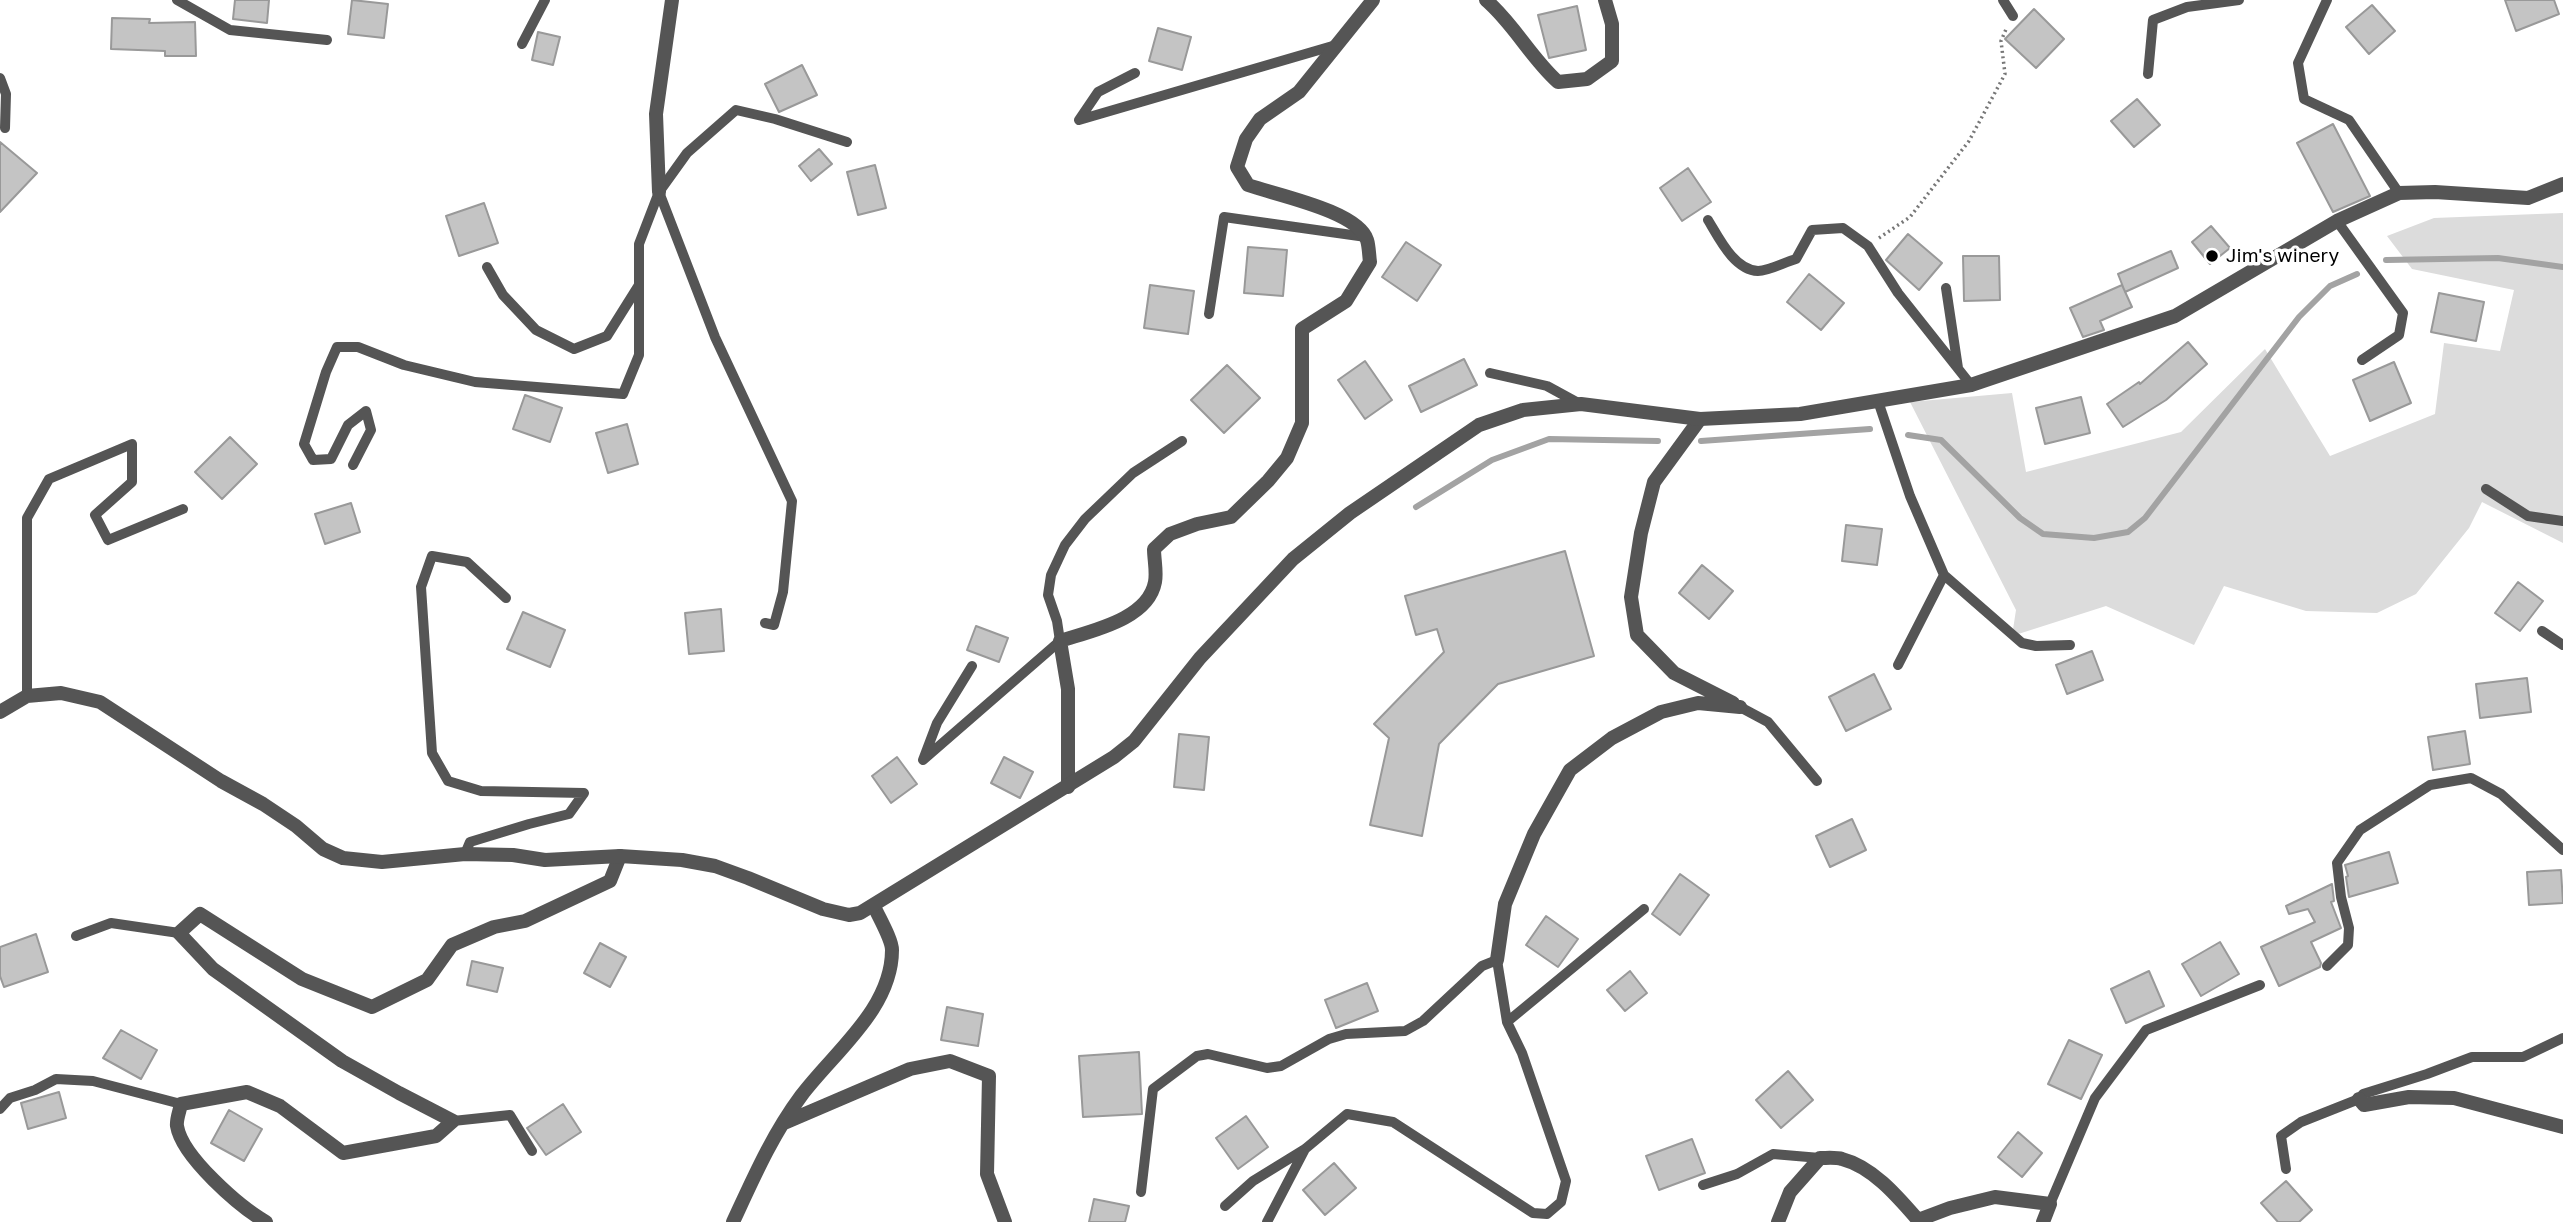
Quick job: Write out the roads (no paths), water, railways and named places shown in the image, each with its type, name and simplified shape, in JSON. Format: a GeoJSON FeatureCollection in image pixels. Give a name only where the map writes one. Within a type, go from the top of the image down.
{"type":"FeatureCollection","features":[{"type":"Feature","properties":{"kind":"street"},"geometry":{"type":"LineString","coordinates":[[659,192],[656,114],[672,0]]}},
{"type":"Feature","properties":{"kind":"street"},"geometry":{"type":"LineString","coordinates":[[1068,787],[1068,690],[1060,641],[1103,628],[1142,607],[1155,584],[1154,549],[1170,534],[1197,524],[1231,517],[1287,458],[1302,424],[1302,329],[1346,301],[1370,262],[1367,237],[1352,222],[1319,206],[1248,185],[1237,167],[1246,139],[1259,119],[1299,92],[1373,0]]}},
{"type":"Feature","properties":{"kind":"street"},"geometry":{"type":"LineString","coordinates":[[1486,0],[1541,67],[1558,82],[1587,79],[1612,61],[1612,24],[1605,0]]}},
{"type":"Feature","properties":{"kind":"street"},"geometry":{"type":"LineString","coordinates":[[0,712],[27,696],[61,692],[100,702],[220,781],[263,804],[296,826],[323,849],[343,858],[382,862],[465,854],[513,855],[545,860],[620,856],[682,860],[715,866],[823,909],[849,915],[860,913],[1068,787],[1134,741],[1200,658],[1293,559],[1350,513],[1479,425],[1523,410],[1581,404],[1700,419],[1800,414],[1971,385],[2175,316],[2337,221],[2399,193],[2435,192],[2528,198],[2563,184]]}},
{"type":"Feature","properties":{"kind":"street"},"geometry":{"type":"LineString","coordinates":[[1700,419],[1654,482],[1641,533],[1632,597],[1637,635],[1674,673],[1740,707]]}},
{"type":"Feature","properties":{"kind":"street"},"geometry":{"type":"LineString","coordinates":[[1497,960],[1505,904],[1534,834],[1570,769],[1612,738],[1661,712],[1698,703],[1740,707]]}},
{"type":"Feature","properties":{"kind":"street"},"geometry":{"type":"LineString","coordinates":[[266,1222],[248,1212],[193,1158],[177,1125],[181,1104],[247,1092],[280,1107],[343,1153],[436,1136],[453,1121],[342,1061],[213,969],[179,933],[200,914],[302,979],[372,1007],[427,980],[452,945],[494,927],[525,922],[610,881],[620,856]]}},
{"type":"Feature","properties":{"kind":"street"},"geometry":{"type":"LineString","coordinates":[[733,1222],[769,1146],[802,1095],[849,1042],[884,991],[892,948],[874,906]]}},
{"type":"Feature","properties":{"kind":"street"},"geometry":{"type":"LineString","coordinates":[[784,1123],[910,1069],[950,1061],[989,1076],[987,1174],[1005,1222]]}},
{"type":"Feature","properties":{"kind":"street"},"geometry":{"type":"LineString","coordinates":[[2359,1099],[2364,1105],[2409,1097],[2454,1098],[2563,1127]]}},
{"type":"Feature","properties":{"kind":"street"},"geometry":{"type":"LineString","coordinates":[[1778,1222],[1790,1192],[1820,1158],[1841,1158],[1864,1169],[1894,1193],[1918,1220],[1950,1208],[1995,1197],[2050,1204],[2043,1222]]}},
{"type":"Feature","properties":{"kind":"lane"},"geometry":{"type":"LineString","coordinates":[[177,0],[230,30],[327,40]]}},
{"type":"Feature","properties":{"kind":"lane"},"geometry":{"type":"LineString","coordinates":[[522,44],[545,0]]}},
{"type":"Feature","properties":{"kind":"lane"},"geometry":{"type":"LineString","coordinates":[[2003,0],[2013,16]]}},
{"type":"Feature","properties":{"kind":"lane"},"geometry":{"type":"LineString","coordinates":[[2148,74],[2153,20],[2188,7],[2239,0]]}},
{"type":"Feature","properties":{"kind":"lane"},"geometry":{"type":"LineString","coordinates":[[2327,0],[2298,63],[2304,99],[2348,120],[2399,193]]}},
{"type":"Feature","properties":{"kind":"lane"},"geometry":{"type":"LineString","coordinates":[[1135,73],[1098,92],[1079,120],[1336,45]]}},
{"type":"Feature","properties":{"kind":"lane"},"geometry":{"type":"LineString","coordinates":[[0,78],[6,94],[5,128]]}},
{"type":"Feature","properties":{"kind":"lane"},"geometry":{"type":"LineString","coordinates":[[353,465],[371,430],[366,411],[348,425],[331,459],[313,460],[304,444],[326,372],[337,346],[358,347],[404,365],[475,382],[623,394],[639,355],[639,244],[659,192],[687,153],[736,110],[775,119],[847,142]]}},
{"type":"Feature","properties":{"kind":"lane"},"geometry":{"type":"LineString","coordinates":[[659,192],[715,338],[792,501],[783,592],[774,625],[765,623]]}},
{"type":"Feature","properties":{"kind":"lane"},"geometry":{"type":"LineString","coordinates":[[1209,314],[1224,217],[1367,237]]}},
{"type":"Feature","properties":{"kind":"lane"},"geometry":{"type":"LineString","coordinates":[[1709,220],[1723,245],[1743,266],[1759,271],[1796,259],[1812,229],[1843,228],[1868,246],[1898,293],[1971,385]]}},
{"type":"Feature","properties":{"kind":"lane"},"geometry":{"type":"LineString","coordinates":[[2337,221],[2403,313],[2399,335],[2362,360]]}},
{"type":"Feature","properties":{"kind":"lane"},"geometry":{"type":"LineString","coordinates":[[487,267],[503,295],[536,330],[574,349],[607,336],[639,284]]}},
{"type":"Feature","properties":{"kind":"lane"},"geometry":{"type":"LineString","coordinates":[[1946,288],[1958,369]]}},
{"type":"Feature","properties":{"kind":"lane"},"geometry":{"type":"LineString","coordinates":[[1490,373],[1547,386],[1581,404]]}},
{"type":"Feature","properties":{"kind":"lane"},"geometry":{"type":"LineString","coordinates":[[1878,401],[1910,496],[1944,575],[2022,643],[2036,646],[2070,645]]}},
{"type":"Feature","properties":{"kind":"lane"},"geometry":{"type":"LineString","coordinates":[[972,666],[937,723],[923,760],[1060,641],[1057,621],[1048,595],[1051,575],[1065,545],[1085,519],[1133,473],[1182,441]]}},
{"type":"Feature","properties":{"kind":"lane"},"geometry":{"type":"LineString","coordinates":[[27,696],[27,518],[49,480],[132,444],[132,482],[95,514],[108,540],[183,509]]}},
{"type":"Feature","properties":{"kind":"lane"},"geometry":{"type":"LineString","coordinates":[[2486,489],[2528,516],[2563,521]]}},
{"type":"Feature","properties":{"kind":"lane"},"geometry":{"type":"LineString","coordinates":[[465,854],[470,842],[569,814],[584,793],[481,791],[448,781],[432,753],[421,587],[432,556],[467,562],[506,598]]}},
{"type":"Feature","properties":{"kind":"lane"},"geometry":{"type":"LineString","coordinates":[[1898,666],[1944,575]]}},
{"type":"Feature","properties":{"kind":"lane"},"geometry":{"type":"LineString","coordinates":[[2542,631],[2563,645]]}},
{"type":"Feature","properties":{"kind":"lane"},"geometry":{"type":"LineString","coordinates":[[1740,707],[1768,722],[1817,781]]}},
{"type":"Feature","properties":{"kind":"lane"},"geometry":{"type":"LineString","coordinates":[[2328,966],[2348,945],[2348,928],[2337,863],[2360,830],[2430,785],[2471,778],[2501,794],[2563,850]]}},
{"type":"Feature","properties":{"kind":"lane"},"geometry":{"type":"LineString","coordinates":[[1507,1022],[1644,909]]}},
{"type":"Feature","properties":{"kind":"lane"},"geometry":{"type":"LineString","coordinates":[[76,936],[111,923],[179,933]]}},
{"type":"Feature","properties":{"kind":"lane"},"geometry":{"type":"LineString","coordinates":[[1141,1192],[1153,1088],[1197,1056],[1208,1054],[1267,1068],[1281,1066],[1329,1039],[1346,1034],[1405,1031],[1423,1021],[1482,965],[1497,960],[1507,1022],[1522,1053],[1566,1181],[1561,1202],[1547,1214],[1533,1213],[1393,1122],[1347,1114],[1305,1149],[1253,1181],[1224,1206]]}},
{"type":"Feature","properties":{"kind":"lane"},"geometry":{"type":"LineString","coordinates":[[2050,1204],[2095,1098],[2146,1030],[2260,985]]}},
{"type":"Feature","properties":{"kind":"lane"},"geometry":{"type":"LineString","coordinates":[[2286,1169],[2281,1136],[2301,1122],[2359,1099],[2363,1094],[2472,1057],[2523,1057],[2563,1038]]}},
{"type":"Feature","properties":{"kind":"lane"},"geometry":{"type":"LineString","coordinates":[[0,1109],[10,1098],[35,1090],[56,1079],[93,1080],[181,1104]]}},
{"type":"Feature","properties":{"kind":"lane"},"geometry":{"type":"LineString","coordinates":[[453,1121],[510,1115],[532,1151]]}},
{"type":"Feature","properties":{"kind":"lane"},"geometry":{"type":"LineString","coordinates":[[1266,1222],[1305,1149]]}},
{"type":"Feature","properties":{"kind":"lane"},"geometry":{"type":"LineString","coordinates":[[1703,1185],[1737,1174],[1773,1154],[1820,1158]]}},
{"type":"Feature","properties":{"kind":"waterway"},"geometry":{"type":"LineString","coordinates":[[2386,260],[2498,258],[2563,267]]}},
{"type":"Feature","properties":{"kind":"waterway"},"geometry":{"type":"LineString","coordinates":[[1908,435],[1941,440],[2020,518],[2043,534],[2094,538],[2128,532],[2145,518],[2299,317],[2330,286],[2357,274]]}},
{"type":"Feature","properties":{"kind":"waterway"},"geometry":{"type":"LineString","coordinates":[[1701,441],[1870,429]]}},
{"type":"Feature","properties":{"kind":"waterway"},"geometry":{"type":"LineString","coordinates":[[1416,507],[1492,460],[1549,439],[1658,441]]}},
{"type":"Feature","properties":{"kind":"place","name":"Jim's winery"},"geometry":{"type":"Point","coordinates":[2212,256]}}]}
